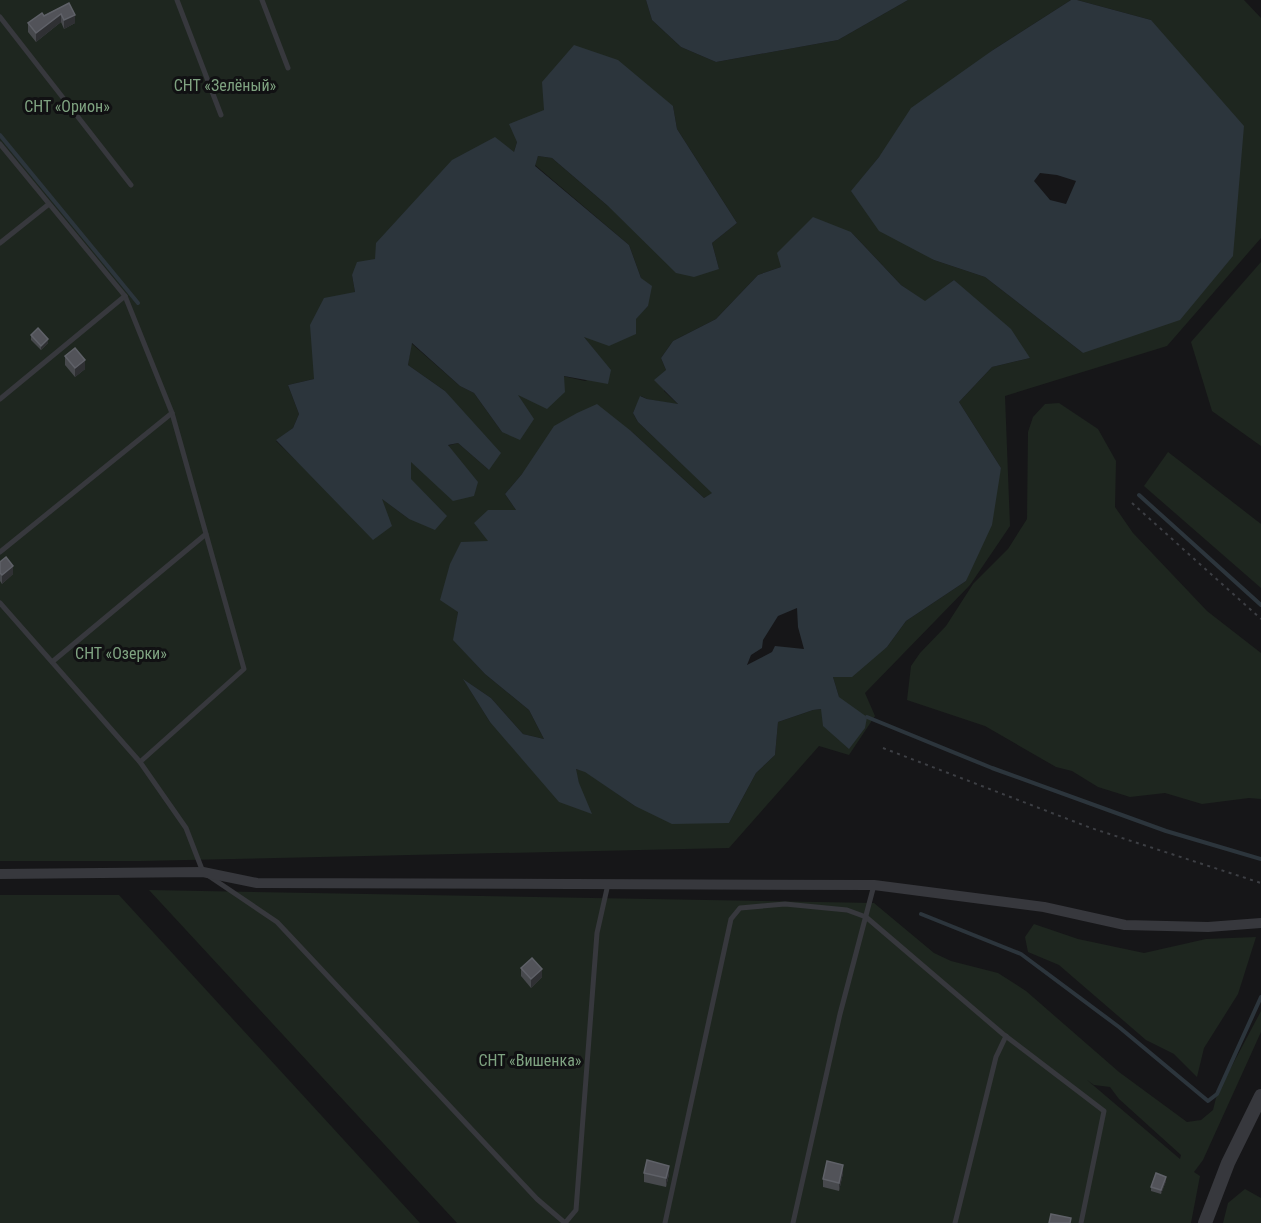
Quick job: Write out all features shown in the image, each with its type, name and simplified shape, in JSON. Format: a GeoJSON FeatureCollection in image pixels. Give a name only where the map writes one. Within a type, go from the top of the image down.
{"type":"FeatureCollection","features":[{"type":"Feature","properties":{"kind":"street"},"geometry":{"type":"LineString","coordinates":[[0,874],[203,872],[257,884],[874,885],[1044,908],[1125,926],[1208,927],[1261,923]]}},
{"type":"Feature","properties":{"kind":"street"},"geometry":{"type":"LineString","coordinates":[[1205,1223],[1228,1163],[1261,1095]]}},
{"type":"Feature","properties":{"kind":"lane"},"geometry":{"type":"LineString","coordinates":[[177,0],[221,115]]}},
{"type":"Feature","properties":{"kind":"lane"},"geometry":{"type":"LineString","coordinates":[[262,0],[288,68]]}},
{"type":"Feature","properties":{"kind":"lane"},"geometry":{"type":"LineString","coordinates":[[0,17],[131,185]]}},
{"type":"Feature","properties":{"kind":"lane"},"geometry":{"type":"LineString","coordinates":[[0,144],[124,296],[172,413],[244,669],[140,762]]}},
{"type":"Feature","properties":{"kind":"lane"},"geometry":{"type":"LineString","coordinates":[[0,243],[49,204]]}},
{"type":"Feature","properties":{"kind":"lane"},"geometry":{"type":"LineString","coordinates":[[0,399],[124,296]]}},
{"type":"Feature","properties":{"kind":"lane"},"geometry":{"type":"LineString","coordinates":[[0,552],[172,413]]}},
{"type":"Feature","properties":{"kind":"lane"},"geometry":{"type":"LineString","coordinates":[[52,662],[206,534]]}},
{"type":"Feature","properties":{"kind":"lane"},"geometry":{"type":"LineString","coordinates":[[0,603],[140,762],[186,828],[203,872],[277,922],[537,1199],[565,1223],[576,1210],[597,933],[608,884]]}},
{"type":"Feature","properties":{"kind":"lane"},"geometry":{"type":"LineString","coordinates":[[793,1223],[840,1014],[874,885]]}},
{"type":"Feature","properties":{"kind":"lane"},"geometry":{"type":"LineString","coordinates":[[665,1223],[731,919],[740,908],[785,904],[848,910],[866,917],[1006,1036],[1104,1111],[1081,1223]]}},
{"type":"Feature","properties":{"kind":"lane"},"geometry":{"type":"LineString","coordinates":[[955,1223],[996,1057],[1006,1036]]}},
{"type":"Feature","properties":{"kind":"path"},"geometry":{"type":"LineString","coordinates":[[1132,503],[1261,619]]}},
{"type":"Feature","properties":{"kind":"path"},"geometry":{"type":"LineString","coordinates":[[883,748],[1091,828],[1261,883]]}},
{"type":"Feature","properties":{"kind":"green space"},"geometry":{"type":"Polygon","coordinates":[[[0,0],[646,0],[652,20],[681,47],[716,62],[838,40],[908,0],[1071,0],[993,50],[879,157],[852,191],[934,260],[985,277],[1083,353],[1151,20],[1077,0],[1244,0],[1261,18],[1261,238],[1167,346],[1005,396],[1010,526],[970,585],[865,693],[875,716],[849,755],[819,746],[729,848],[141,861],[0,861],[0,0]],[[673,106],[544,110],[517,142],[514,152],[352,275],[355,292],[314,366],[314,379],[288,385],[299,414],[293,428],[276,441],[299,463],[381,498],[409,519],[411,461],[458,443],[489,470],[445,391],[408,365],[411,343],[460,386],[474,393],[502,432],[516,394],[563,376],[585,381],[610,370],[584,337],[635,319],[648,306],[629,245],[535,165],[538,156],[552,158],[608,206],[719,269],[712,243],[737,223],[677,129],[673,106]],[[851,232],[781,267],[758,275],[716,319],[673,341],[661,358],[666,370],[664,391],[679,405],[641,396],[633,413],[638,422],[713,493],[704,498],[631,431],[522,474],[505,494],[516,510],[489,541],[458,612],[454,640],[485,674],[529,710],[544,739],[523,734],[491,698],[464,680],[490,722],[579,783],[575,769],[585,771],[635,806],[729,823],[756,773],[775,755],[778,722],[821,709],[839,697],[833,677],[887,647],[906,621],[966,581],[1001,468],[959,402],[992,367],[1030,358],[954,280],[925,302],[901,285],[851,232]]]}},
{"type":"Feature","properties":{"kind":"green space"},"geometry":{"type":"Polygon","coordinates":[[[1261,262],[1261,446],[1212,411],[1191,342],[1261,262]]]}},
{"type":"Feature","properties":{"kind":"green space"},"geometry":{"type":"Polygon","coordinates":[[[1059,403],[1098,429],[1116,461],[1115,507],[1133,533],[1207,611],[1261,653],[1261,799],[1249,798],[1202,804],[1165,793],[1130,797],[1098,787],[1072,771],[1056,767],[985,726],[907,700],[911,666],[946,626],[973,584],[1008,549],[1027,519],[1028,432],[1033,417],[1045,404],[1059,403]]]}},
{"type":"Feature","properties":{"kind":"green space"},"geometry":{"type":"Polygon","coordinates":[[[1168,452],[1261,524],[1261,588],[1144,486],[1168,452]]]}},
{"type":"Feature","properties":{"kind":"green space","name":"СНТ «Вишенка»"},"geometry":{"type":"Polygon","coordinates":[[[149,890],[874,903],[934,953],[951,961],[998,973],[1026,991],[1119,1072],[1187,1122],[1201,1120],[1213,1110],[1217,1094],[1261,1011],[1261,1032],[1203,1160],[1194,1172],[1200,1176],[1191,1223],[457,1223],[149,890]],[[1087,1080],[1180,1159],[1181,1155],[1119,1099],[1110,1087],[1094,1085],[1087,1080]]]}},
{"type":"Feature","properties":{"kind":"green space"},"geometry":{"type":"Polygon","coordinates":[[[0,895],[119,895],[420,1223],[0,1223],[0,895]]]}},
{"type":"Feature","properties":{"kind":"green space"},"geometry":{"type":"Polygon","coordinates":[[[1034,924],[1078,939],[1144,953],[1206,939],[1256,937],[1238,994],[1204,1048],[1197,1077],[1174,1054],[1146,1040],[1059,965],[1028,952],[1025,937],[1034,924]]]}},
{"type":"Feature","properties":{"kind":"green space"},"geometry":{"type":"Polygon","coordinates":[[[1245,1189],[1261,1198],[1261,1223],[1223,1223],[1228,1203],[1245,1189]]]}},
{"type":"Feature","properties":{"kind":"shaded area"},"geometry":{"type":"Polygon","coordinates":[[[646,0],[908,0],[838,40],[716,62],[681,47],[652,20],[646,0]]]}},
{"type":"Feature","properties":{"kind":"shaded area"},"geometry":{"type":"Polygon","coordinates":[[[1071,0],[1151,20],[1244,126],[1233,256],[1180,320],[1083,353],[985,277],[934,260],[879,231],[851,191],[879,157],[911,108],[993,50],[1071,0]],[[1040,173],[1034,181],[1050,200],[1066,204],[1076,181],[1040,173]]]}},
{"type":"Feature","properties":{"kind":"shaded area"},"geometry":{"type":"Polygon","coordinates":[[[574,45],[618,60],[673,106],[677,129],[737,223],[712,243],[719,269],[694,277],[676,273],[608,206],[552,158],[538,156],[535,166],[629,245],[641,278],[652,286],[648,306],[636,319],[636,334],[609,346],[584,337],[611,370],[608,384],[564,376],[565,392],[547,409],[518,395],[534,419],[520,440],[502,432],[474,393],[460,386],[412,343],[408,365],[445,391],[501,453],[489,470],[458,443],[448,445],[478,482],[474,496],[453,501],[411,462],[411,479],[447,516],[435,530],[409,519],[382,499],[392,526],[373,540],[276,440],[293,428],[299,414],[288,385],[314,379],[310,325],[324,298],[355,292],[352,275],[357,262],[375,259],[376,243],[452,160],[495,137],[514,152],[517,142],[509,124],[544,110],[542,82],[574,45]]]}},
{"type":"Feature","properties":{"kind":"shaded area"},"geometry":{"type":"Polygon","coordinates":[[[813,217],[851,232],[901,285],[925,301],[954,280],[1011,329],[1030,358],[992,367],[959,402],[1001,468],[992,525],[966,581],[906,621],[887,647],[852,677],[833,677],[839,697],[867,717],[865,728],[849,749],[823,726],[821,709],[778,722],[775,755],[756,773],[729,823],[672,824],[635,806],[585,772],[576,769],[579,783],[592,814],[559,802],[490,722],[463,679],[491,698],[523,734],[544,739],[529,710],[485,674],[453,640],[458,612],[440,600],[450,564],[461,542],[488,541],[474,523],[488,510],[516,510],[505,494],[522,474],[554,426],[597,404],[631,431],[704,498],[712,493],[638,422],[633,413],[640,396],[678,404],[654,380],[666,370],[661,358],[673,341],[716,319],[758,275],[781,267],[777,253],[813,217]],[[797,608],[778,616],[763,640],[762,648],[751,655],[747,665],[772,652],[775,646],[804,649],[798,627],[797,608]]]}},
{"type":"Feature","properties":{"kind":"building"},"geometry":{"type":"Polygon","coordinates":[[[69,3],[75,15],[64,20],[61,14],[36,33],[28,23],[42,13],[44,16],[69,3]]]}},
{"type":"Feature","properties":{"kind":"building"},"geometry":{"type":"Polygon","coordinates":[[[38,328],[48,339],[41,346],[31,335],[38,328]]]}},
{"type":"Feature","properties":{"kind":"building"},"geometry":{"type":"Polygon","coordinates":[[[75,348],[85,360],[75,368],[65,356],[75,348]]]}},
{"type":"Feature","properties":{"kind":"building"},"geometry":{"type":"Polygon","coordinates":[[[6,557],[13,566],[2,575],[0,562],[6,557]]]}},
{"type":"Feature","properties":{"kind":"building"},"geometry":{"type":"Polygon","coordinates":[[[532,958],[542,969],[531,979],[521,968],[532,958]]]}},
{"type":"Feature","properties":{"kind":"building"},"geometry":{"type":"Polygon","coordinates":[[[647,1160],[669,1166],[666,1178],[644,1173],[647,1160]]]}},
{"type":"Feature","properties":{"kind":"building"},"geometry":{"type":"Polygon","coordinates":[[[827,1161],[843,1165],[839,1183],[823,1179],[827,1161]]]}},
{"type":"Feature","properties":{"kind":"building"},"geometry":{"type":"Polygon","coordinates":[[[1156,1173],[1166,1177],[1161,1190],[1151,1187],[1156,1173]]]}},
{"type":"Feature","properties":{"kind":"building"},"geometry":{"type":"Polygon","coordinates":[[[1051,1214],[1071,1218],[1070,1223],[1049,1223],[1051,1214]]]}},
{"type":"Feature","properties":{"kind":"waterway"},"geometry":{"type":"LineString","coordinates":[[0,135],[138,303]]}},
{"type":"Feature","properties":{"kind":"waterway"},"geometry":{"type":"LineString","coordinates":[[1139,495],[1261,605]]}},
{"type":"Feature","properties":{"kind":"waterway"},"geometry":{"type":"LineString","coordinates":[[867,717],[992,768],[1166,831],[1261,859]]}},
{"type":"Feature","properties":{"kind":"waterway"},"geometry":{"type":"LineString","coordinates":[[921,914],[1021,954],[1119,1027],[1208,1101],[1217,1094],[1261,997]]}},
{"type":"Feature","properties":{"kind":"park label","name":"СНТ «Зелёный»"},"geometry":{"type":"Point","coordinates":[225,85]}},
{"type":"Feature","properties":{"kind":"park label","name":"СНТ «Орион»"},"geometry":{"type":"Point","coordinates":[67,106]}},
{"type":"Feature","properties":{"kind":"park label","name":"СНТ «Озерки»"},"geometry":{"type":"Point","coordinates":[121,653]}}]}
